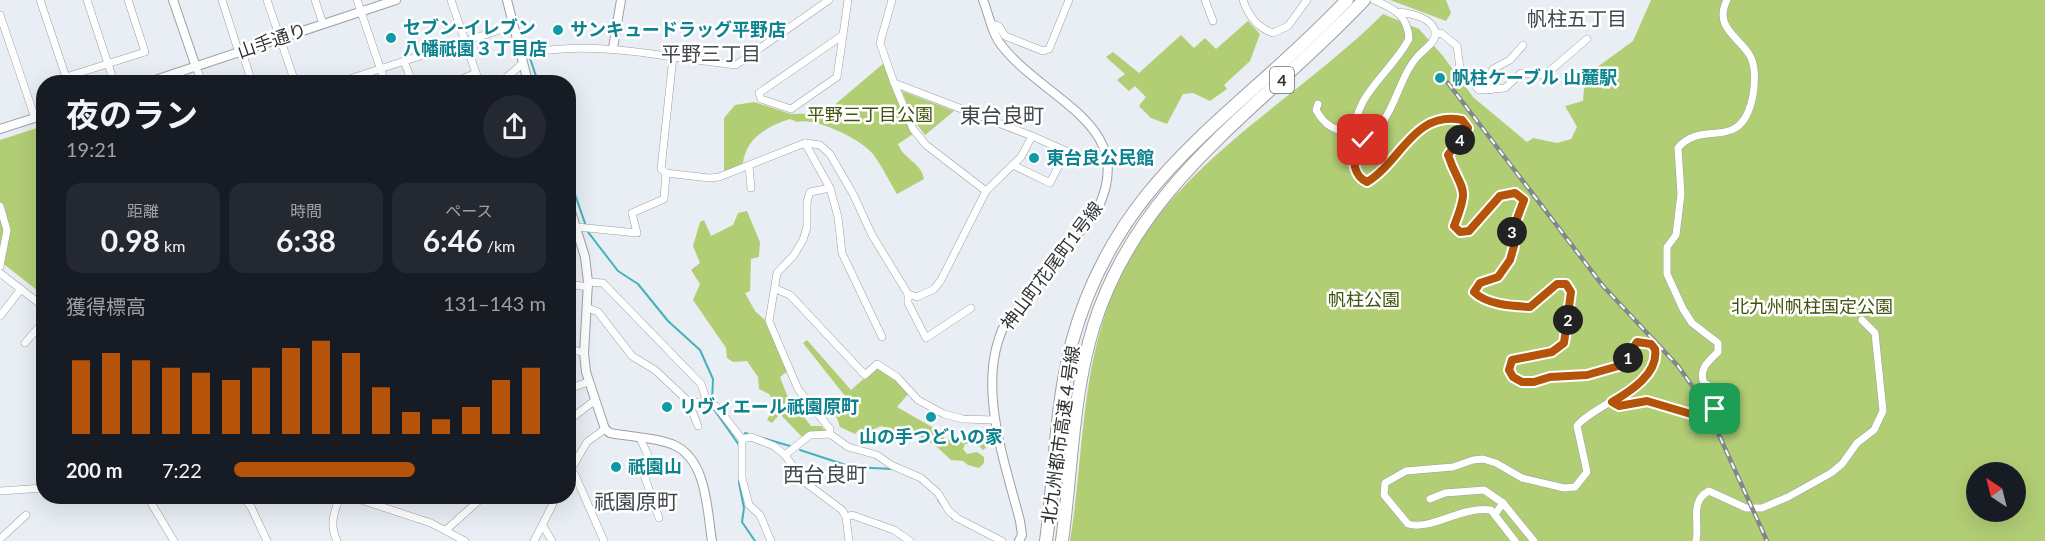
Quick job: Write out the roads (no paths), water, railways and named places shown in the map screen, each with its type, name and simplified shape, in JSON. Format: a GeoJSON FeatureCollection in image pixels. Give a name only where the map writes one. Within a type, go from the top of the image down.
{"type":"FeatureCollection","features":[{"type":"Feature","properties":{"kind":"highway","name":"北九州都市高速４号線"},"geometry":{"type":"LineString","coordinates":[[1046,541],[1065,372],[1078,322],[1098,270],[1122,227],[1151,187],[1188,148],[1287,60],[1347,0]]}},
{"type":"Feature","properties":{"kind":"highway","name":"北九州都市高速４号線"},"geometry":{"type":"LineString","coordinates":[[1062,541],[1077,403],[1094,325],[1113,277],[1134,236],[1163,196],[1197,158],[1364,0]]}},
{"type":"Feature","properties":{"kind":"street"},"geometry":{"type":"LineString","coordinates":[[40,0],[65,75]]}},
{"type":"Feature","properties":{"kind":"street"},"geometry":{"type":"LineString","coordinates":[[87,0],[112,75]]}},
{"type":"Feature","properties":{"kind":"street"},"geometry":{"type":"LineString","coordinates":[[72,75],[144,52],[128,0]]}},
{"type":"Feature","properties":{"kind":"street"},"geometry":{"type":"LineString","coordinates":[[173,0],[199,75]]}},
{"type":"Feature","properties":{"kind":"street"},"geometry":{"type":"LineString","coordinates":[[222,0],[249,75]]}},
{"type":"Feature","properties":{"kind":"street"},"geometry":{"type":"LineString","coordinates":[[267,0],[293,75]]}},
{"type":"Feature","properties":{"kind":"street"},"geometry":{"type":"LineString","coordinates":[[315,0],[323,24]]}},
{"type":"Feature","properties":{"kind":"street"},"geometry":{"type":"LineString","coordinates":[[357,0],[382,75]]}},
{"type":"Feature","properties":{"kind":"street","name":"山手通り"},"geometry":{"type":"LineString","coordinates":[[171,75],[396,0]]}},
{"type":"Feature","properties":{"kind":"street"},"geometry":{"type":"LineString","coordinates":[[451,0],[476,73],[472,75]]}},
{"type":"Feature","properties":{"kind":"street"},"geometry":{"type":"LineString","coordinates":[[507,0],[512,26],[525,56],[527,75]]}},
{"type":"Feature","properties":{"kind":"street"},"geometry":{"type":"LineString","coordinates":[[613,48],[621,0]]}},
{"type":"Feature","properties":{"kind":"street"},"geometry":{"type":"LineString","coordinates":[[507,75],[525,56],[613,48],[736,65],[829,0]]}},
{"type":"Feature","properties":{"kind":"street"},"geometry":{"type":"LineString","coordinates":[[843,34],[759,93],[760,99],[791,110],[837,77],[848,0]]}},
{"type":"Feature","properties":{"kind":"street"},"geometry":{"type":"LineString","coordinates":[[892,0],[880,42],[913,129],[926,145],[986,191]]}},
{"type":"Feature","properties":{"kind":"street","name":"神山町花尾町1号線"},"geometry":{"type":"LineString","coordinates":[[983,0],[1002,47],[1099,135],[1107,153],[1109,167],[1105,195],[1098,210],[1005,324],[998,337],[994,420],[1020,521],[1022,535],[1019,541]]}},
{"type":"Feature","properties":{"kind":"street"},"geometry":{"type":"LineString","coordinates":[[992,24],[999,26],[1005,36],[1043,51],[1049,49],[1069,0]]}},
{"type":"Feature","properties":{"kind":"street"},"geometry":{"type":"LineString","coordinates":[[1205,0],[1213,21]]}},
{"type":"Feature","properties":{"kind":"street"},"geometry":{"type":"LineString","coordinates":[[1243,0],[1246,9],[1258,24],[1273,33],[1288,26],[1307,0]]}},
{"type":"Feature","properties":{"kind":"street"},"geometry":{"type":"LineString","coordinates":[[1354,141],[1363,140],[1386,119],[1405,71],[1429,46],[1435,34],[1435,29],[1425,19],[1400,12],[1374,0]]}},
{"type":"Feature","properties":{"kind":"street"},"geometry":{"type":"LineString","coordinates":[[1612,402],[1619,406],[1647,401],[1701,417],[1715,409],[1717,398],[1714,389],[1704,383],[1701,377],[1703,369],[1718,352],[1718,343],[1692,323],[1683,309],[1667,274],[1667,248],[1676,235],[1678,226],[1681,194],[1678,148],[1689,138],[1708,134],[1725,134],[1743,123],[1753,95],[1754,67],[1750,55],[1724,27],[1722,10],[1727,0]]}},
{"type":"Feature","properties":{"kind":"street"},"geometry":{"type":"LineString","coordinates":[[1400,12],[1409,30],[1409,39],[1358,107],[1353,132],[1354,168],[1360,179],[1367,182],[1381,174],[1407,140],[1420,129],[1439,121],[1453,118],[1462,120],[1468,128],[1448,155],[1454,171],[1463,184],[1464,200],[1454,226],[1460,232],[1469,231],[1500,196],[1506,193],[1515,193],[1524,200],[1512,232],[1514,246],[1510,260],[1498,277],[1480,283],[1474,292],[1479,297],[1513,306],[1530,307],[1557,284],[1566,284],[1571,292],[1564,343],[1559,348],[1515,357],[1509,370],[1513,377],[1522,382],[1587,375],[1622,365],[1637,342],[1651,344],[1656,359],[1654,368],[1634,387],[1583,417],[1577,426],[1587,472],[1575,488],[1564,488],[1522,478],[1496,463],[1483,459],[1452,467],[1406,471],[1393,477],[1383,488],[1384,495],[1408,524],[1416,526],[1461,511],[1479,508],[1496,513],[1515,541]]}},
{"type":"Feature","properties":{"kind":"street"},"geometry":{"type":"LineString","coordinates":[[0,15],[36,109]]}},
{"type":"Feature","properties":{"kind":"street"},"geometry":{"type":"LineString","coordinates":[[362,75],[512,26]]}},
{"type":"Feature","properties":{"kind":"street"},"geometry":{"type":"LineString","coordinates":[[1435,34],[1440,33],[1457,46],[1460,68],[1479,90],[1505,88],[1521,73],[1545,75],[1587,39]]}},
{"type":"Feature","properties":{"kind":"street"},"geometry":{"type":"LineString","coordinates":[[1491,90],[1488,82],[1492,69],[1510,60],[1523,45]]}},
{"type":"Feature","properties":{"kind":"street"},"geometry":{"type":"LineString","coordinates":[[673,57],[660,169],[666,173],[710,178],[749,166],[805,143],[820,145],[830,154],[853,194],[872,235],[908,294],[908,303],[926,338],[971,308]]}},
{"type":"Feature","properties":{"kind":"street"},"geometry":{"type":"LineString","coordinates":[[404,61],[409,75]]}},
{"type":"Feature","properties":{"kind":"street"},"geometry":{"type":"LineString","coordinates":[[894,82],[1066,151],[1050,183],[1013,165]]}},
{"type":"Feature","properties":{"kind":"street"},"geometry":{"type":"LineString","coordinates":[[1318,104],[1316,110],[1328,126],[1339,131],[1353,132]]}},
{"type":"Feature","properties":{"kind":"street"},"geometry":{"type":"LineString","coordinates":[[0,129],[36,118]]}},
{"type":"Feature","properties":{"kind":"street"},"geometry":{"type":"LineString","coordinates":[[908,294],[917,297],[925,295],[941,280],[986,191],[1013,165],[1032,136]]}},
{"type":"Feature","properties":{"kind":"street"},"geometry":{"type":"LineString","coordinates":[[805,143],[830,188],[838,217],[842,253],[882,337]]}},
{"type":"Feature","properties":{"kind":"street"},"geometry":{"type":"LineString","coordinates":[[749,166],[751,188]]}},
{"type":"Feature","properties":{"kind":"street"},"geometry":{"type":"LineString","coordinates":[[583,227],[637,233],[632,213],[664,199],[666,173]]}},
{"type":"Feature","properties":{"kind":"street"},"geometry":{"type":"LineString","coordinates":[[830,188],[810,192],[807,202],[807,227],[803,240],[794,255],[777,273],[769,321],[798,389],[830,429],[830,434]]}},
{"type":"Feature","properties":{"kind":"street"},"geometry":{"type":"LineString","coordinates":[[0,206],[7,230],[0,266]]}},
{"type":"Feature","properties":{"kind":"street"},"geometry":{"type":"LineString","coordinates":[[576,215],[583,227],[588,284],[584,353],[588,382],[605,429],[610,433],[673,445],[687,454],[694,463],[701,480],[712,541]]}},
{"type":"Feature","properties":{"kind":"street"},"geometry":{"type":"LineString","coordinates":[[0,273],[36,301]]}},
{"type":"Feature","properties":{"kind":"street"},"geometry":{"type":"LineString","coordinates":[[576,284],[603,283],[701,384],[711,405],[742,439],[742,478],[749,506],[760,515],[771,541]]}},
{"type":"Feature","properties":{"kind":"street"},"geometry":{"type":"LineString","coordinates":[[776,289],[790,295],[866,375],[878,364],[897,377],[918,399],[944,414],[963,419],[994,420]]}},
{"type":"Feature","properties":{"kind":"street"},"geometry":{"type":"LineString","coordinates":[[0,316],[21,290]]}},
{"type":"Feature","properties":{"kind":"street"},"geometry":{"type":"LineString","coordinates":[[588,308],[598,312],[632,356],[655,370],[688,401],[698,426]]}},
{"type":"Feature","properties":{"kind":"street"},"geometry":{"type":"LineString","coordinates":[[1695,541],[1696,502],[1701,495],[1709,491],[1746,508],[1762,508],[1831,473],[1842,464],[1857,443],[1874,430],[1883,411],[1875,333],[1862,320]]}},
{"type":"Feature","properties":{"kind":"street"},"geometry":{"type":"LineString","coordinates":[[25,344],[36,331]]}},
{"type":"Feature","properties":{"kind":"street"},"geometry":{"type":"LineString","coordinates":[[576,351],[584,353]]}},
{"type":"Feature","properties":{"kind":"street"},"geometry":{"type":"LineString","coordinates":[[576,386],[588,382]]}},
{"type":"Feature","properties":{"kind":"street"},"geometry":{"type":"LineString","coordinates":[[576,415],[594,401]]}},
{"type":"Feature","properties":{"kind":"street"},"geometry":{"type":"LineString","coordinates":[[688,401],[711,405]]}},
{"type":"Feature","properties":{"kind":"street"},"geometry":{"type":"LineString","coordinates":[[576,460],[587,442],[605,429]]}},
{"type":"Feature","properties":{"kind":"street"},"geometry":{"type":"LineString","coordinates":[[785,455],[810,435],[830,434],[848,447],[877,455],[891,465],[921,478],[938,493],[949,511],[957,518],[1002,541]]}},
{"type":"Feature","properties":{"kind":"street"},"geometry":{"type":"LineString","coordinates":[[742,439],[751,437],[774,446],[785,455],[802,480],[842,510],[846,517],[849,541]]}},
{"type":"Feature","properties":{"kind":"street"},"geometry":{"type":"LineString","coordinates":[[640,438],[650,460],[642,469],[659,518]]}},
{"type":"Feature","properties":{"kind":"street"},"geometry":{"type":"LineString","coordinates":[[576,476],[604,541]]}},
{"type":"Feature","properties":{"kind":"street"},"geometry":{"type":"LineString","coordinates":[[0,491],[36,489]]}},
{"type":"Feature","properties":{"kind":"street"},"geometry":{"type":"LineString","coordinates":[[1430,499],[1445,493],[1484,490],[1503,503],[1534,541]]}},
{"type":"Feature","properties":{"kind":"street"},"geometry":{"type":"LineString","coordinates":[[1496,513],[1503,503]]}},
{"type":"Feature","properties":{"kind":"street"},"geometry":{"type":"LineString","coordinates":[[152,504],[174,541]]}},
{"type":"Feature","properties":{"kind":"street"},"geometry":{"type":"LineString","coordinates":[[248,504],[267,541]]}},
{"type":"Feature","properties":{"kind":"street"},"geometry":{"type":"LineString","coordinates":[[337,504],[332,518],[332,530],[338,541]]}},
{"type":"Feature","properties":{"kind":"street"},"geometry":{"type":"LineString","coordinates":[[372,504],[446,530],[465,541]]}},
{"type":"Feature","properties":{"kind":"street"},"geometry":{"type":"LineString","coordinates":[[446,530],[475,504]]}},
{"type":"Feature","properties":{"kind":"street"},"geometry":{"type":"LineString","coordinates":[[534,541],[553,504]]}},
{"type":"Feature","properties":{"kind":"street"},"geometry":{"type":"LineString","coordinates":[[2,539],[26,515]]}},
{"type":"Feature","properties":{"kind":"street"},"geometry":{"type":"LineString","coordinates":[[846,517],[852,515],[894,530],[910,541]]}},
{"type":"Feature","properties":{"kind":"street"},"geometry":{"type":"LineString","coordinates":[[543,526],[552,541]]}},
{"type":"Feature","properties":{"kind":"waterway"},"geometry":{"type":"LineString","coordinates":[[524,40],[536,75]]}},
{"type":"Feature","properties":{"kind":"waterway"},"geometry":{"type":"LineString","coordinates":[[576,197],[588,232],[618,271],[638,284],[668,321],[700,350],[713,379],[712,402]]}},
{"type":"Feature","properties":{"kind":"waterway"},"geometry":{"type":"LineString","coordinates":[[713,408],[739,445]]}},
{"type":"Feature","properties":{"kind":"waterway"},"geometry":{"type":"LineString","coordinates":[[745,433],[790,446]]}},
{"type":"Feature","properties":{"kind":"waterway"},"geometry":{"type":"LineString","coordinates":[[800,450],[852,467],[893,469]]}},
{"type":"Feature","properties":{"kind":"waterway"},"geometry":{"type":"LineString","coordinates":[[739,468],[739,483],[744,508],[742,522],[755,541]]}},
{"type":"Feature","properties":{"kind":"waterway"},"geometry":{"type":"LineString","coordinates":[[938,500],[953,519]]}},
{"type":"Feature","properties":{"kind":"railway"},"geometry":{"type":"LineString","coordinates":[[1448,83],[1603,286],[1678,366],[1705,404],[1767,541]]}},
{"type":"Feature","properties":{"kind":"place","name":"サンキュードラッグ平野店"},"geometry":{"type":"Point","coordinates":[558,30]}},
{"type":"Feature","properties":{"kind":"place","name":"セブン-イレブン 八幡祇園３丁目店"},"geometry":{"type":"Point","coordinates":[391,38]}},
{"type":"Feature","properties":{"kind":"place","name":"帆柱ケーブル 山麓駅"},"geometry":{"type":"Point","coordinates":[1440,78]}},
{"type":"Feature","properties":{"kind":"place","name":"東台良公民館"},"geometry":{"type":"Point","coordinates":[1034,158]}},
{"type":"Feature","properties":{"kind":"place","name":"リヴィエール祇園原町"},"geometry":{"type":"Point","coordinates":[667,407]}},
{"type":"Feature","properties":{"kind":"place","name":"山の手つどいの家"},"geometry":{"type":"Point","coordinates":[931,417]}},
{"type":"Feature","properties":{"kind":"place","name":"祇園山"},"geometry":{"type":"Point","coordinates":[616,467]}},
{"type":"Feature","properties":{"kind":"district","name":"帆柱五丁目"},"geometry":{"type":"Point","coordinates":[1577,19]}},
{"type":"Feature","properties":{"kind":"district","name":"平野三丁目"},"geometry":{"type":"Point","coordinates":[711,54]}},
{"type":"Feature","properties":{"kind":"district","name":"東台良町"},"geometry":{"type":"Point","coordinates":[1002,116]}},
{"type":"Feature","properties":{"kind":"district","name":"西台良町"},"geometry":{"type":"Point","coordinates":[825,475]}},
{"type":"Feature","properties":{"kind":"district","name":"祇園原町"},"geometry":{"type":"Point","coordinates":[636,502]}},
{"type":"Feature","properties":{"kind":"park label","name":"平野三丁目公園"},"geometry":{"type":"Point","coordinates":[870,115]}},
{"type":"Feature","properties":{"kind":"park label","name":"帆柱公園"},"geometry":{"type":"Point","coordinates":[1364,300]}},
{"type":"Feature","properties":{"kind":"park label","name":"北九州帆柱国定公園"},"geometry":{"type":"Point","coordinates":[1812,307]}}]}
